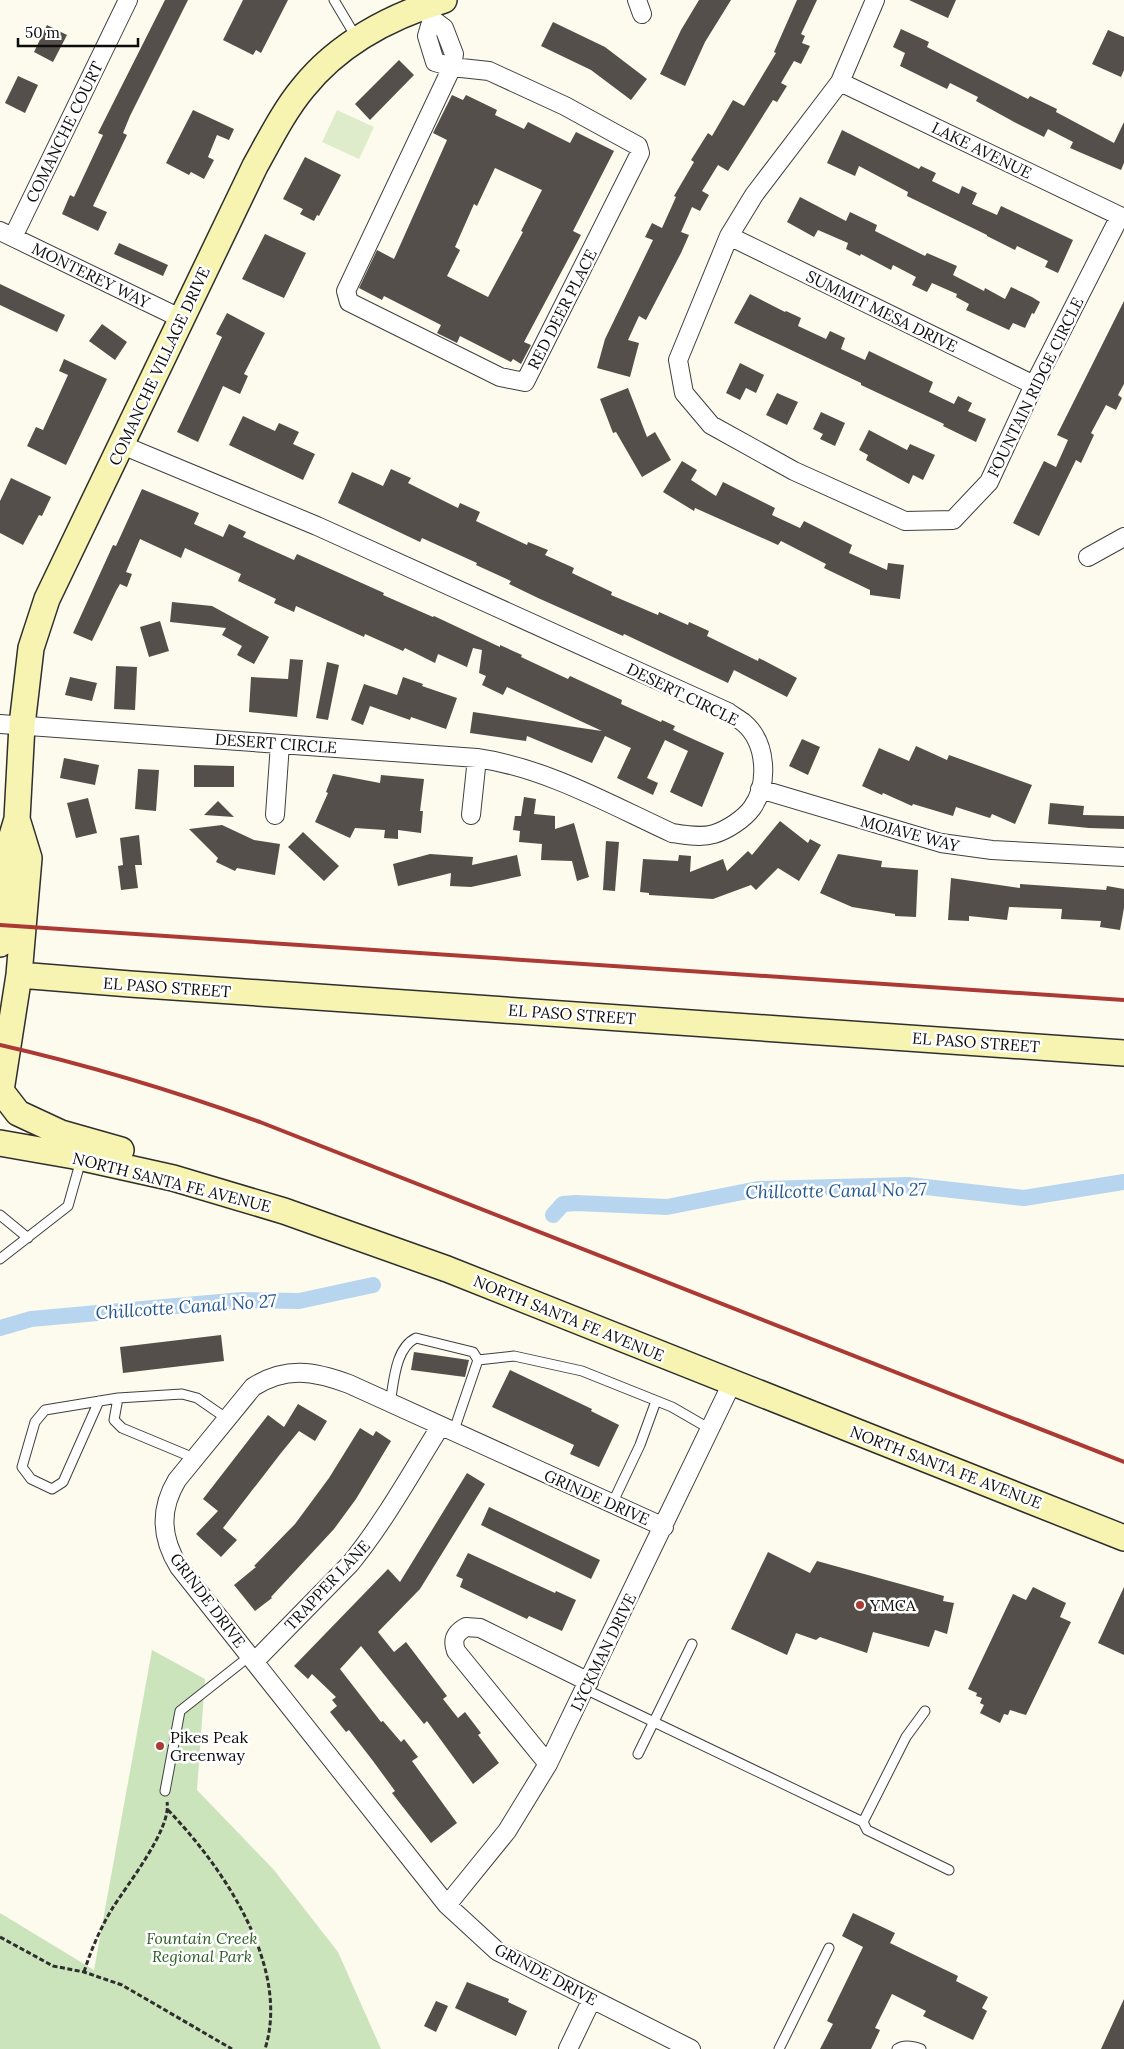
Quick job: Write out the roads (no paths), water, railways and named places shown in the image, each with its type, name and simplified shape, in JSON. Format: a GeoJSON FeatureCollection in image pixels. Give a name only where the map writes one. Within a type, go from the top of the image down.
{"type":"FeatureCollection","features":[{"type":"Feature","properties":{"kind":"main road","name":"COMANCHE VILLAGE DRIVE"},"geometry":{"type":"LineString","coordinates":[[0,1094],[19,975],[29,858],[17,819],[11,724],[37,626],[47,599],[255,166],[283,116],[303,87],[327,63],[358,39],[389,20],[433,9]]}},
{"type":"Feature","properties":{"kind":"main road","name":"COMANCHE VILLAGE DRIVE"},"geometry":{"type":"LineString","coordinates":[[0,944],[6,856],[17,819]]}},
{"type":"Feature","properties":{"kind":"main road","name":"EL PASO STREET"},"geometry":{"type":"LineString","coordinates":[[19,975],[1124,1052]]}},
{"type":"Feature","properties":{"kind":"main road"},"geometry":{"type":"LineString","coordinates":[[0,1094],[18,1113],[60,1132],[104,1146],[178,1163],[260,1190],[284,1211]]}},
{"type":"Feature","properties":{"kind":"main road","name":"NORTH SANTA FE AVENUE"},"geometry":{"type":"LineString","coordinates":[[0,1143],[82,1158],[173,1178],[284,1211],[446,1269],[1124,1538]]}},
{"type":"Feature","properties":{"kind":"street","name":"COMANCHE COURT"},"geometry":{"type":"LineString","coordinates":[[7,234],[128,0]]}},
{"type":"Feature","properties":{"kind":"street","name":"FOUNTAIN RIDGE CIRCLE"},"geometry":{"type":"LineString","coordinates":[[875,0],[840,82],[754,195],[729,236],[678,360],[684,393],[711,425],[794,471],[905,521],[953,520],[989,482],[1034,385],[1122,217]]}},
{"type":"Feature","properties":{"kind":"street"},"geometry":{"type":"LineString","coordinates":[[433,9],[444,28],[454,54],[452,67]]}},
{"type":"Feature","properties":{"kind":"street","name":"RED DEER PLACE"},"geometry":{"type":"LineString","coordinates":[[452,67],[489,71],[565,106],[638,146],[640,153],[526,382],[500,377],[349,302],[346,291],[452,67]]}},
{"type":"Feature","properties":{"kind":"street","name":"LAKE AVENUE"},"geometry":{"type":"LineString","coordinates":[[840,82],[1122,217]]}},
{"type":"Feature","properties":{"kind":"street","name":"MONTEREY WAY"},"geometry":{"type":"LineString","coordinates":[[7,234],[182,318]]}},
{"type":"Feature","properties":{"kind":"street","name":"SUMMIT MESA DRIVE"},"geometry":{"type":"LineString","coordinates":[[729,236],[1034,385]]}},
{"type":"Feature","properties":{"kind":"street","name":"DESERT CIRCLE"},"geometry":{"type":"LineString","coordinates":[[11,724],[477,758],[504,762],[543,774],[672,833],[692,836],[713,834],[734,824],[752,808],[760,789],[764,762],[757,740],[744,723],[728,712],[317,526],[122,445]]}},
{"type":"Feature","properties":{"kind":"street"},"geometry":{"type":"LineString","coordinates":[[1088,557],[1124,537]]}},
{"type":"Feature","properties":{"kind":"street"},"geometry":{"type":"LineString","coordinates":[[276,815],[280,744]]}},
{"type":"Feature","properties":{"kind":"street"},"geometry":{"type":"LineString","coordinates":[[471,815],[477,758]]}},
{"type":"Feature","properties":{"kind":"street","name":"MOJAVE WAY"},"geometry":{"type":"LineString","coordinates":[[760,789],[941,843],[992,850],[1124,857]]}},
{"type":"Feature","properties":{"kind":"street","name":"GRINDE DRIVE"},"geometry":{"type":"LineString","coordinates":[[664,1527],[446,1430],[350,1384],[315,1373],[280,1374],[267,1378],[253,1387],[194,1458],[170,1493],[164,1520],[170,1553],[179,1567],[447,1905],[498,1952],[691,2049]]}},
{"type":"Feature","properties":{"kind":"street","name":"LYCKMAN DRIVE"},"geometry":{"type":"LineString","coordinates":[[447,1905],[507,1831],[548,1764],[732,1383]]}},
{"type":"Feature","properties":{"kind":"street","name":"TRAPPER LANE"},"geometry":{"type":"LineString","coordinates":[[253,1658],[350,1564],[446,1430]]}},
{"type":"Feature","properties":{"kind":"street"},"geometry":{"type":"LineString","coordinates":[[548,1764],[456,1651],[454,1640],[456,1635],[466,1627],[480,1628],[587,1685]]}},
{"type":"Feature","properties":{"kind":"street"},"geometry":{"type":"LineString","coordinates":[[568,2049],[592,1999]]}},
{"type":"Feature","properties":{"kind":"lane"},"geometry":{"type":"LineString","coordinates":[[334,0],[358,39]]}},
{"type":"Feature","properties":{"kind":"lane"},"geometry":{"type":"LineString","coordinates":[[0,1259],[68,1206],[82,1158]]}},
{"type":"Feature","properties":{"kind":"lane"},"geometry":{"type":"LineString","coordinates":[[0,1215],[28,1238]]}},
{"type":"Feature","properties":{"kind":"lane"},"geometry":{"type":"LineString","coordinates":[[390,1403],[400,1356],[408,1342],[416,1338],[473,1352],[478,1360]]}},
{"type":"Feature","properties":{"kind":"lane"},"geometry":{"type":"LineString","coordinates":[[478,1360],[514,1356],[582,1371],[672,1407],[710,1429]]}},
{"type":"Feature","properties":{"kind":"lane"},"geometry":{"type":"LineString","coordinates":[[446,1430],[478,1360]]}},
{"type":"Feature","properties":{"kind":"lane"},"geometry":{"type":"LineString","coordinates":[[99,1401],[63,1482],[52,1489],[30,1479],[22,1467],[35,1422],[45,1410],[99,1401],[118,1398],[182,1394],[197,1398],[226,1418]]}},
{"type":"Feature","properties":{"kind":"lane"},"geometry":{"type":"LineString","coordinates":[[118,1398],[114,1420],[122,1428],[194,1458]]}},
{"type":"Feature","properties":{"kind":"lane"},"geometry":{"type":"LineString","coordinates":[[612,1504],[640,1445],[656,1401]]}},
{"type":"Feature","properties":{"kind":"lane"},"geometry":{"type":"LineString","coordinates":[[638,1754],[692,1644]]}},
{"type":"Feature","properties":{"kind":"lane"},"geometry":{"type":"LineString","coordinates":[[165,1792],[180,1711],[253,1658]]}},
{"type":"Feature","properties":{"kind":"lane"},"geometry":{"type":"LineString","coordinates":[[587,1685],[653,1722],[863,1822],[867,1830],[949,1870]]}},
{"type":"Feature","properties":{"kind":"lane"},"geometry":{"type":"LineString","coordinates":[[863,1822],[906,1737],[925,1711]]}},
{"type":"Feature","properties":{"kind":"lane"},"geometry":{"type":"LineString","coordinates":[[779,2049],[829,1948]]}},
{"type":"Feature","properties":{"kind":"lane"},"geometry":{"type":"LineString","coordinates":[[897,2049],[901,2046],[912,2046],[921,2049]]}},
{"type":"Feature","properties":{"kind":"waterway","name":"Chillcotte Canal No 27"},"geometry":{"type":"LineString","coordinates":[[553,1215],[563,1204],[667,1207],[758,1189],[908,1185],[1024,1198],[1124,1182]]}},
{"type":"Feature","properties":{"kind":"waterway","name":"Chillcotte Canal No 27"},"geometry":{"type":"LineString","coordinates":[[0,1328],[31,1319],[242,1300],[299,1301],[373,1285]]}},
{"type":"Feature","properties":{"kind":"railway"},"geometry":{"type":"LineString","coordinates":[[0,925],[1124,1000]]}},
{"type":"Feature","properties":{"kind":"railway"},"geometry":{"type":"LineString","coordinates":[[0,1045],[131,1079],[260,1122],[1124,1462]]}},
{"type":"Feature","properties":{"kind":"place","name":"YMCA"},"geometry":{"type":"Point","coordinates":[860,1605]}},
{"type":"Feature","properties":{"kind":"place","name":"Pikes Peak Greenway"},"geometry":{"type":"Point","coordinates":[160,1746]}},
{"type":"Feature","properties":{"kind":"park label","name":"Fountain Creek Regional Park"},"geometry":{"type":"Point","coordinates":[202,1947]}}]}
